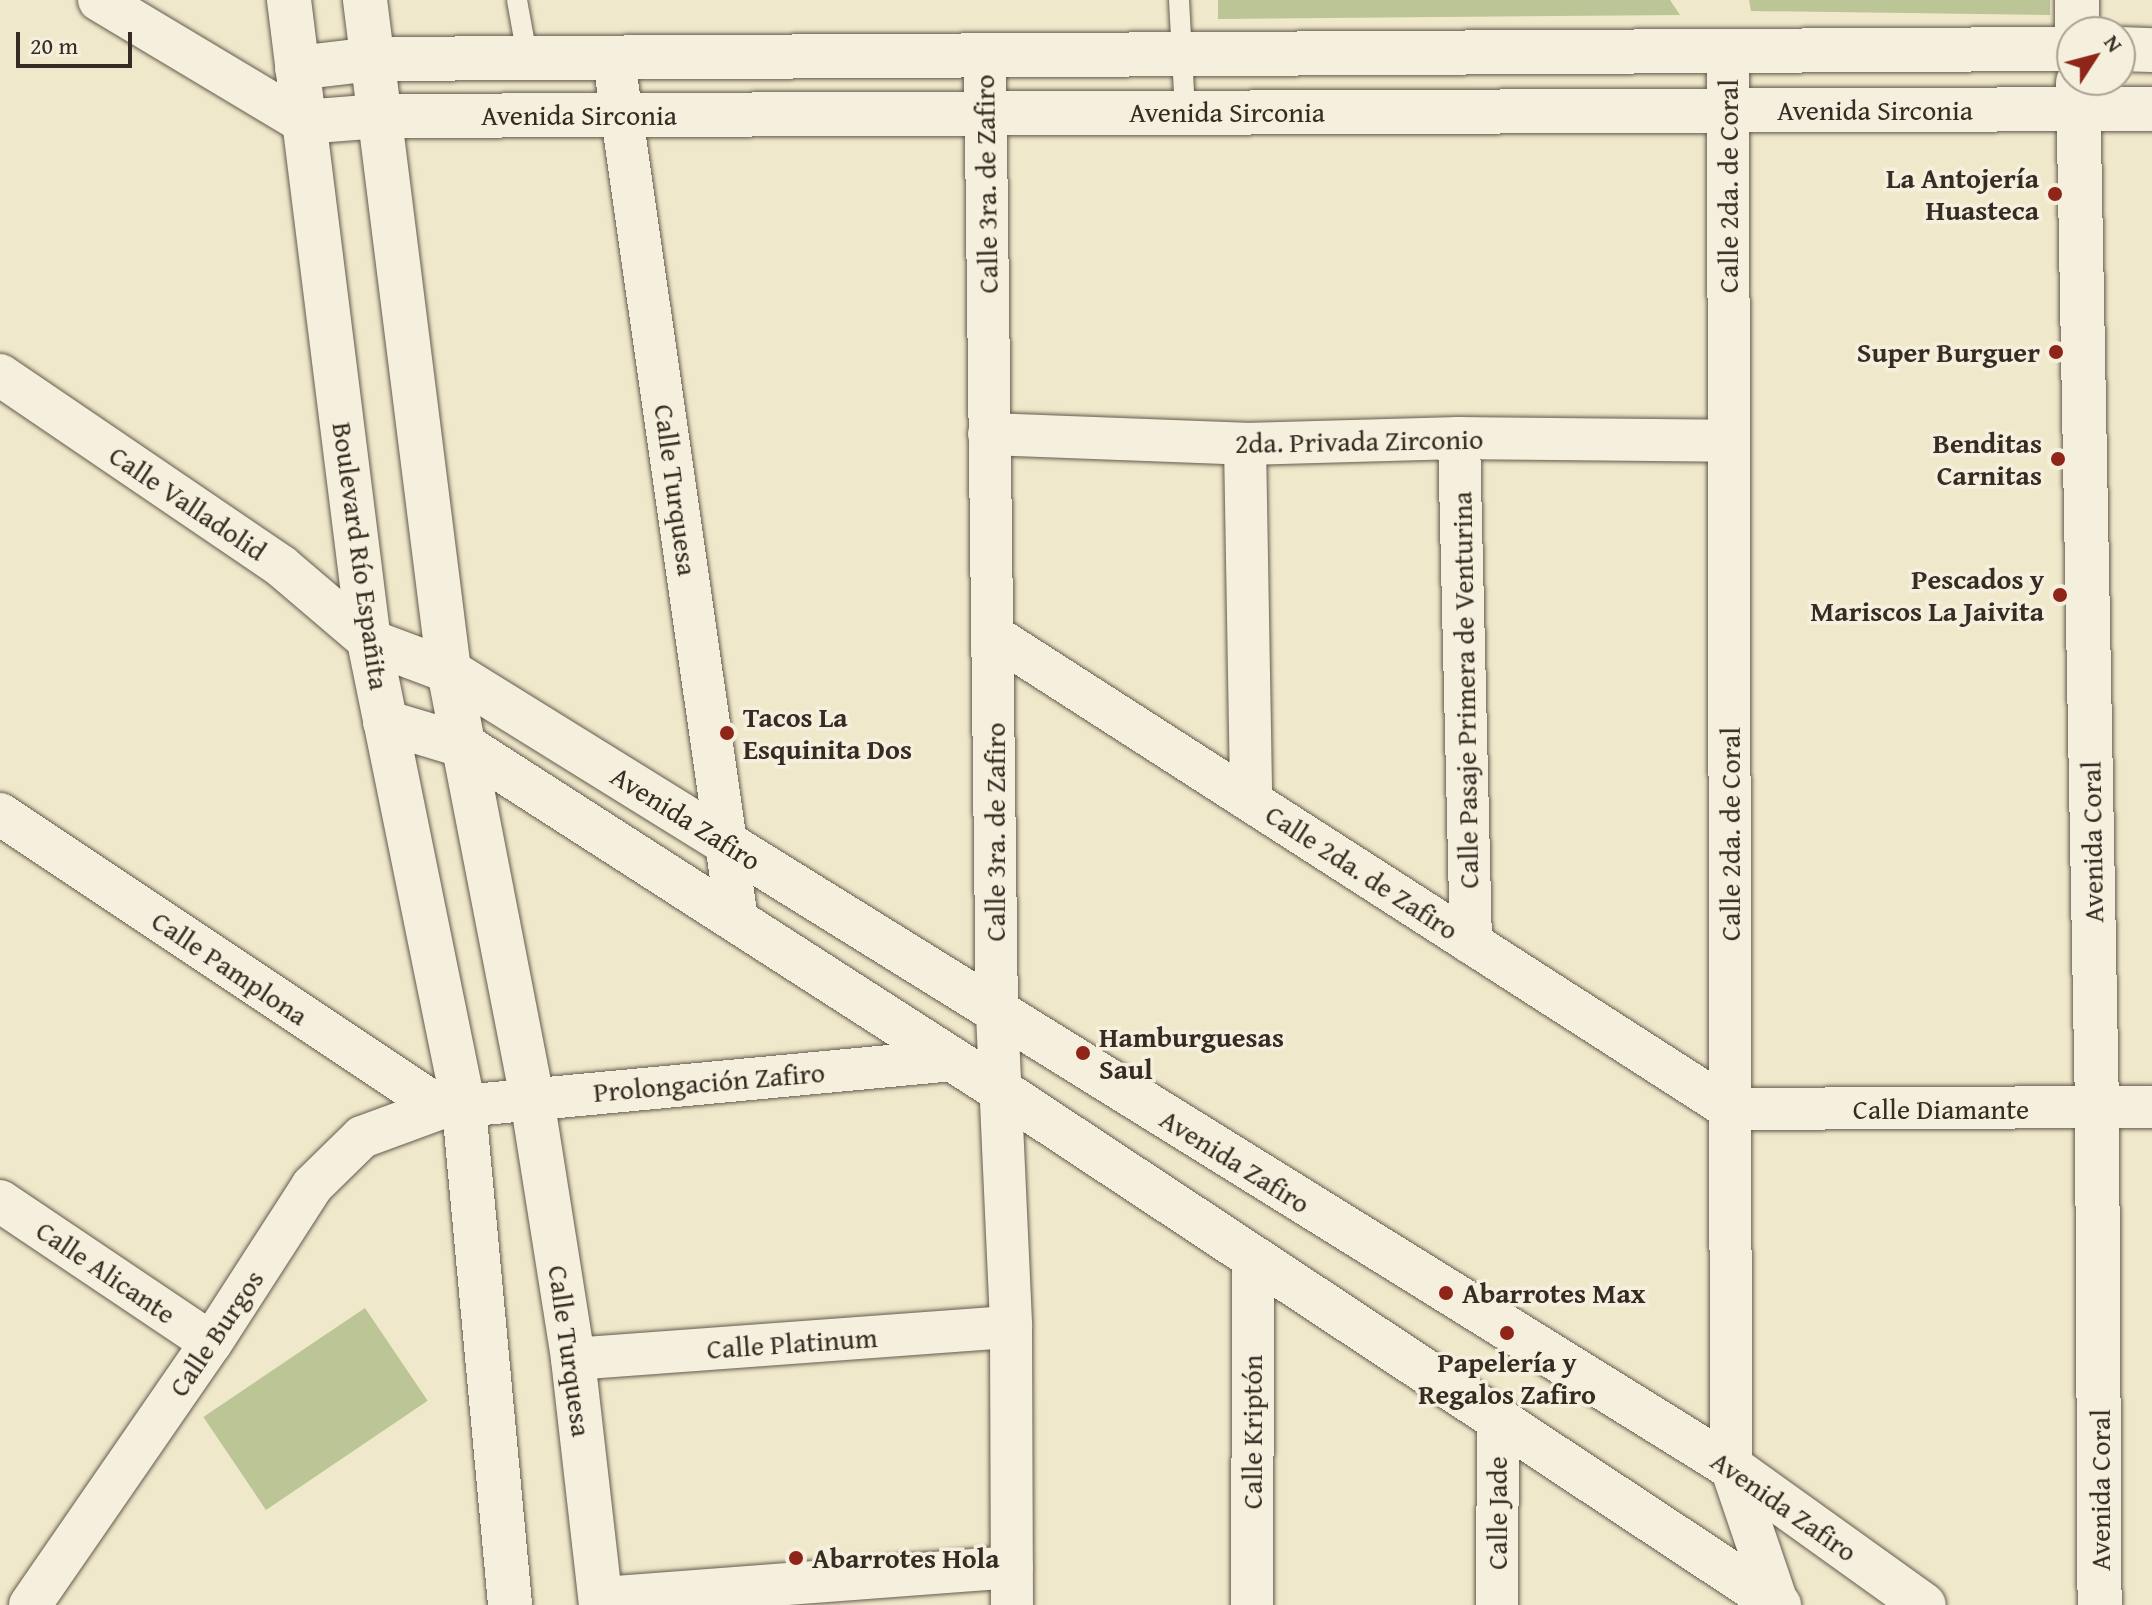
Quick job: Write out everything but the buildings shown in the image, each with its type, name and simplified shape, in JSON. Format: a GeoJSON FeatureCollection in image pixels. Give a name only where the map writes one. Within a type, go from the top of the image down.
{"type":"FeatureCollection","features":[{"type":"Feature","properties":{"kind":"street"},"geometry":{"type":"LineString","coordinates":[[99,0],[248,93],[303,122]]}},
{"type":"Feature","properties":{"kind":"street","name":"Boulevard Río Españita"},"geometry":{"type":"LineString","coordinates":[[289,0],[369,641],[452,1108]]}},
{"type":"Feature","properties":{"kind":"street"},"geometry":{"type":"LineString","coordinates":[[365,0],[449,671],[532,1099]]}},
{"type":"Feature","properties":{"kind":"street","name":"Avenida Sirconia"},"geometry":{"type":"LineString","coordinates":[[297,68],[372,59],[614,61],[1728,55],[2056,49]]}},
{"type":"Feature","properties":{"kind":"street","name":"Calle 2da. de Coral"},"geometry":{"type":"LineString","coordinates":[[1728,55],[1731,1467],[1778,1605]]}},
{"type":"Feature","properties":{"kind":"street","name":"Calle 3ra. de Zafiro"},"geometry":{"type":"LineString","coordinates":[[985,59],[997,1014],[1011,1327],[1012,1586]]}},
{"type":"Feature","properties":{"kind":"street","name":"Calle Turquesa"},"geometry":{"type":"LineString","coordinates":[[614,61],[737,920]]}},
{"type":"Feature","properties":{"kind":"street"},"geometry":{"type":"LineString","coordinates":[[248,93],[297,68]]}},
{"type":"Feature","properties":{"kind":"street","name":"Avenida Sirconia"},"geometry":{"type":"LineString","coordinates":[[303,122],[380,116],[1728,110],[2056,96]]}},
{"type":"Feature","properties":{"kind":"street","name":"Avenida Coral"},"geometry":{"type":"LineString","coordinates":[[2078,96],[2097,1108],[2100,1605]]}},
{"type":"Feature","properties":{"kind":"street","name":"Avenida Sirconia"},"geometry":{"type":"LineString","coordinates":[[2083,96],[2152,109]]}},
{"type":"Feature","properties":{"kind":"street","name":"Calle Valladolid"},"geometry":{"type":"LineString","coordinates":[[0,375],[281,566],[369,641]]}},
{"type":"Feature","properties":{"kind":"street","name":"2da. Privada Zirconio"},"geometry":{"type":"LineString","coordinates":[[989,434],[1245,444],[1459,438],[1729,441]]}},
{"type":"Feature","properties":{"kind":"street","name":"Calle Pasaje Primera de Venturina"},"geometry":{"type":"LineString","coordinates":[[1459,438],[1471,943]]}},
{"type":"Feature","properties":{"kind":"street"},"geometry":{"type":"LineString","coordinates":[[1245,444],[1251,800]]}},
{"type":"Feature","properties":{"kind":"street","name":"Calle 2da. de Zafiro"},"geometry":{"type":"LineString","coordinates":[[994,636],[1730,1109]]}},
{"type":"Feature","properties":{"kind":"street","name":"Avenida Zafiro"},"geometry":{"type":"LineString","coordinates":[[369,641],[449,671],[1731,1467],[1924,1605]]}},
{"type":"Feature","properties":{"kind":"street","name":"Avenida Zafiro"},"geometry":{"type":"LineString","coordinates":[[385,722],[465,746],[1000,1090],[1778,1605]]}},
{"type":"Feature","properties":{"kind":"street","name":"Calle Pamplona"},"geometry":{"type":"LineString","coordinates":[[0,814],[452,1108]]}},
{"type":"Feature","properties":{"kind":"street","name":"Prolongación Zafiro"},"geometry":{"type":"LineString","coordinates":[[452,1108],[954,1060]]}},
{"type":"Feature","properties":{"kind":"street","name":"Calle Turquesa"},"geometry":{"type":"LineString","coordinates":[[532,1099],[573,1359],[601,1602]]}},
{"type":"Feature","properties":{"kind":"street","name":"Calle Diamante"},"geometry":{"type":"LineString","coordinates":[[1730,1109],[2152,1107]]}},
{"type":"Feature","properties":{"kind":"street"},"geometry":{"type":"LineString","coordinates":[[452,1108],[510,1605]]}},
{"type":"Feature","properties":{"kind":"street","name":"Calle Burgos"},"geometry":{"type":"LineString","coordinates":[[30,1605],[211,1343],[312,1186],[362,1137],[452,1108]]}},
{"type":"Feature","properties":{"kind":"street","name":"Calle Alicante"},"geometry":{"type":"LineString","coordinates":[[0,1201],[211,1343]]}},
{"type":"Feature","properties":{"kind":"street","name":"Calle Kriptón"},"geometry":{"type":"LineString","coordinates":[[1252,1605],[1253,1259]]}},
{"type":"Feature","properties":{"kind":"street","name":"Calle Platinum"},"geometry":{"type":"LineString","coordinates":[[573,1359],[1011,1327]]}},
{"type":"Feature","properties":{"kind":"street","name":"Calle Jade"},"geometry":{"type":"LineString","coordinates":[[1497,1605],[1498,1421]]}},
{"type":"Feature","properties":{"kind":"street"},"geometry":{"type":"LineString","coordinates":[[601,1602],[1012,1586]]}},
{"type":"Feature","properties":{"kind":"street"},"geometry":{"type":"LineString","coordinates":[[0,1592],[19,1605]]}},
{"type":"Feature","properties":{"kind":"lane"},"geometry":{"type":"LineString","coordinates":[[517,0],[528,61]]}},
{"type":"Feature","properties":{"kind":"lane"},"geometry":{"type":"LineString","coordinates":[[1179,0],[1185,112]]}},
{"type":"Feature","properties":{"kind":"green space"},"geometry":{"type":"Polygon","coordinates":[[[1218,0],[1670,0],[1680,15],[1218,19],[1218,0]]]}},
{"type":"Feature","properties":{"kind":"green space"},"geometry":{"type":"Polygon","coordinates":[[[1749,0],[2050,0],[2050,15],[1751,11],[1749,0]]]}},
{"type":"Feature","properties":{"kind":"green space"},"geometry":{"type":"Polygon","coordinates":[[[365,1308],[428,1401],[266,1510],[203,1417],[365,1308]]]}},
{"type":"Feature","properties":{"kind":"place","name":"La Antojería Huasteca"},"geometry":{"type":"Point","coordinates":[2055,194]}},
{"type":"Feature","properties":{"kind":"place","name":"Super Burguer"},"geometry":{"type":"Point","coordinates":[2056,352]}},
{"type":"Feature","properties":{"kind":"place","name":"Benditas Carnitas"},"geometry":{"type":"Point","coordinates":[2058,459]}},
{"type":"Feature","properties":{"kind":"place","name":"Pescados y Mariscos La Jaivita"},"geometry":{"type":"Point","coordinates":[2060,595]}},
{"type":"Feature","properties":{"kind":"place","name":"Tacos La Esquinita Dos"},"geometry":{"type":"Point","coordinates":[727,733]}},
{"type":"Feature","properties":{"kind":"place","name":"Hamburguesas Saul"},"geometry":{"type":"Point","coordinates":[1083,1053]}},
{"type":"Feature","properties":{"kind":"place","name":"Abarrotes Max"},"geometry":{"type":"Point","coordinates":[1446,1293]}},
{"type":"Feature","properties":{"kind":"place","name":"Papelería y Regalos Zafiro"},"geometry":{"type":"Point","coordinates":[1507,1333]}},
{"type":"Feature","properties":{"kind":"place","name":"Abarrotes Hola"},"geometry":{"type":"Point","coordinates":[796,1558]}}]}
